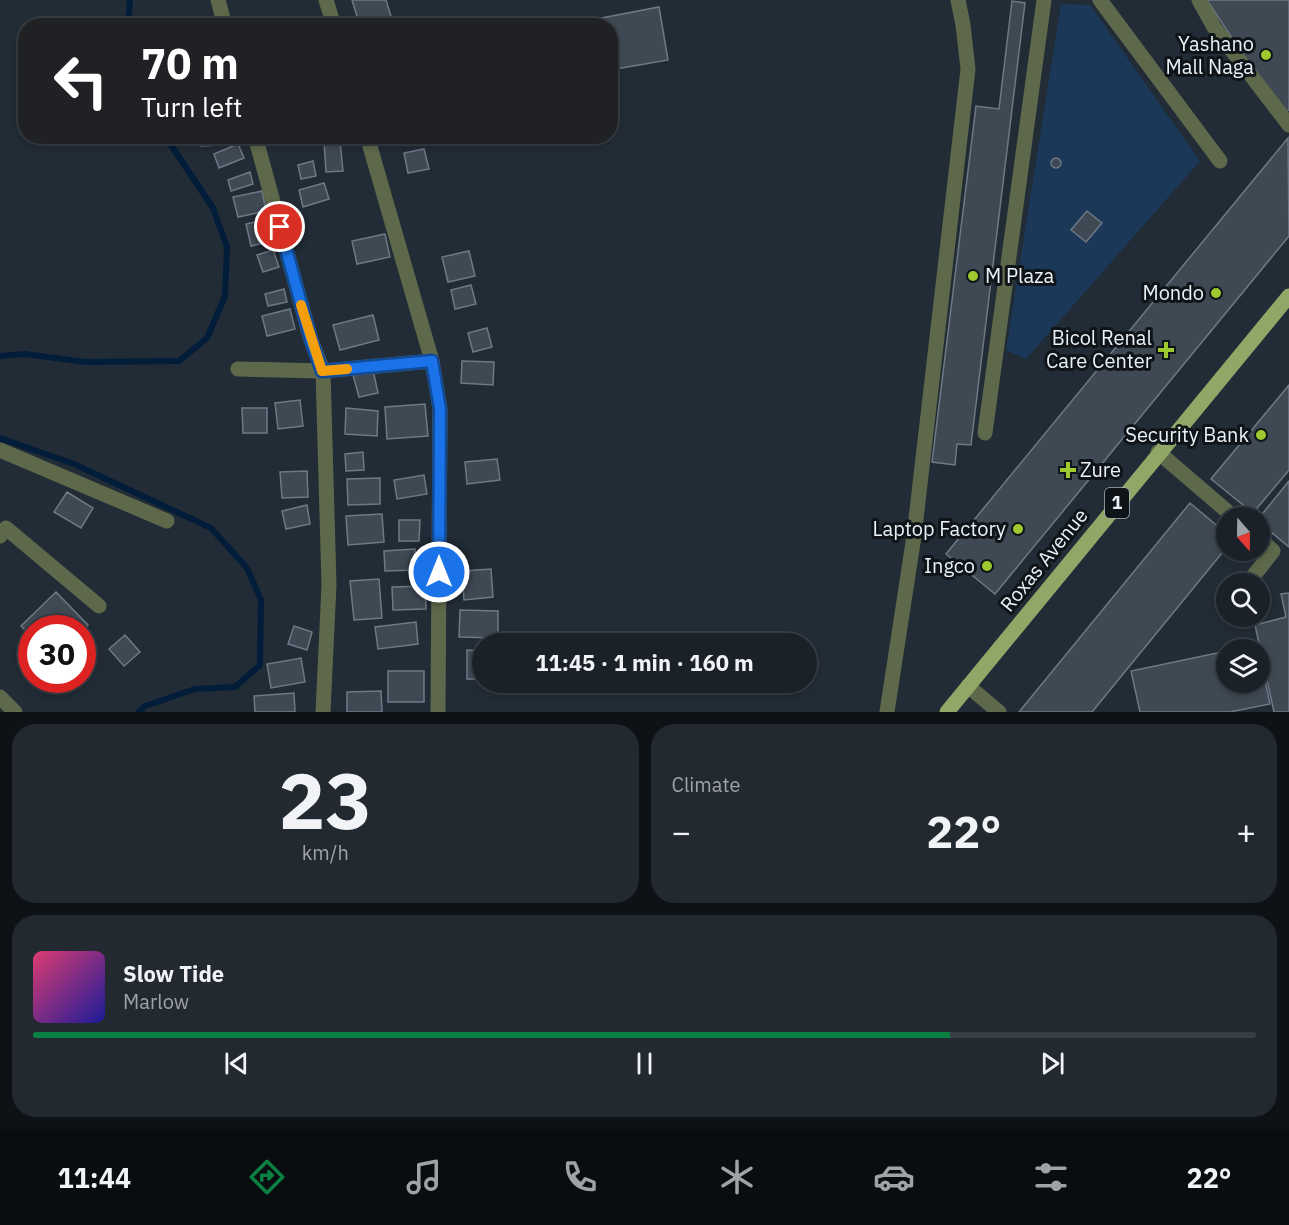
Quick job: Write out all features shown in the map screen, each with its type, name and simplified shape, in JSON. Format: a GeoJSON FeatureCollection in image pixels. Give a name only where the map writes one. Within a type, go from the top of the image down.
{"type":"FeatureCollection","features":[{"type":"Feature","properties":{"kind":"main road","name":"Roxas Avenue"},"geometry":{"type":"LineString","coordinates":[[947,712],[1158,452],[1289,296]]}},
{"type":"Feature","properties":{"kind":"street"},"geometry":{"type":"LineString","coordinates":[[218,0],[223,18]]}},
{"type":"Feature","properties":{"kind":"street"},"geometry":{"type":"LineString","coordinates":[[326,0],[332,18]]}},
{"type":"Feature","properties":{"kind":"street"},"geometry":{"type":"LineString","coordinates":[[887,712],[914,536],[968,69],[958,0]]}},
{"type":"Feature","properties":{"kind":"street"},"geometry":{"type":"LineString","coordinates":[[985,433],[1044,0]]}},
{"type":"Feature","properties":{"kind":"street"},"geometry":{"type":"LineString","coordinates":[[1100,0],[1220,161]]}},
{"type":"Feature","properties":{"kind":"street"},"geometry":{"type":"LineString","coordinates":[[1199,0],[1227,45],[1289,125]]}},
{"type":"Feature","properties":{"kind":"street"},"geometry":{"type":"LineString","coordinates":[[257,144],[311,340],[322,371],[329,585],[323,712]]}},
{"type":"Feature","properties":{"kind":"street"},"geometry":{"type":"LineString","coordinates":[[369,144],[432,361],[440,409],[438,712]]}},
{"type":"Feature","properties":{"kind":"street"},"geometry":{"type":"LineString","coordinates":[[238,369],[322,371],[432,361]]}},
{"type":"Feature","properties":{"kind":"street"},"geometry":{"type":"LineString","coordinates":[[0,450],[167,520]]}},
{"type":"Feature","properties":{"kind":"street"},"geometry":{"type":"LineString","coordinates":[[1158,452],[1221,507]]}},
{"type":"Feature","properties":{"kind":"street"},"geometry":{"type":"LineString","coordinates":[[0,536],[6,528],[99,606]]}},
{"type":"Feature","properties":{"kind":"street"},"geometry":{"type":"LineString","coordinates":[[1256,573],[1265,561]]}},
{"type":"Feature","properties":{"kind":"street"},"geometry":{"type":"LineString","coordinates":[[968,686],[999,712]]}},
{"type":"Feature","properties":{"kind":"street"},"geometry":{"type":"LineString","coordinates":[[0,697],[15,712]]}},
{"type":"Feature","properties":{"kind":"shaded area"},"geometry":{"type":"Polygon","coordinates":[[[1061,4],[1090,5],[1200,161],[1026,359],[1006,350],[1061,4]]]}},
{"type":"Feature","properties":{"kind":"building"},"geometry":{"type":"Polygon","coordinates":[[[352,0],[386,0],[392,18],[358,18],[352,0]]]}},
{"type":"Feature","properties":{"kind":"building","name":"Yashano Mall Naga"},"geometry":{"type":"Polygon","coordinates":[[[1207,0],[1289,0],[1289,110],[1282,114],[1207,0]]]}},
{"type":"Feature","properties":{"kind":"building","name":"M Plaza"},"geometry":{"type":"Polygon","coordinates":[[[1012,1],[1025,3],[971,445],[957,444],[955,465],[932,462],[976,106],[999,109],[1012,1]]]}},
{"type":"Feature","properties":{"kind":"building"},"geometry":{"type":"Polygon","coordinates":[[[659,7],[668,60],[618,69],[618,18],[602,18],[659,7]]]}},
{"type":"Feature","properties":{"kind":"building"},"geometry":{"type":"Polygon","coordinates":[[[1288,138],[1289,236],[995,594],[946,554],[1288,138]]]}},
{"type":"Feature","properties":{"kind":"building"},"geometry":{"type":"Polygon","coordinates":[[[201,144],[219,144],[219,145],[201,146],[201,144]]]}},
{"type":"Feature","properties":{"kind":"building"},"geometry":{"type":"Polygon","coordinates":[[[238,144],[244,158],[219,168],[214,154],[238,144]]]}},
{"type":"Feature","properties":{"kind":"building"},"geometry":{"type":"Polygon","coordinates":[[[324,144],[340,144],[343,171],[326,172],[324,144]]]}},
{"type":"Feature","properties":{"kind":"building"},"geometry":{"type":"Polygon","coordinates":[[[424,149],[429,169],[408,173],[404,153],[424,149]]]}},
{"type":"Feature","properties":{"kind":"building"},"geometry":{"type":"Polygon","coordinates":[[[1056,158],[1060,159],[1060,167],[1056,168],[1052,167],[1051,163],[1052,159],[1056,158]]]}},
{"type":"Feature","properties":{"kind":"building"},"geometry":{"type":"Polygon","coordinates":[[[313,161],[316,176],[301,179],[298,165],[313,161]]]}},
{"type":"Feature","properties":{"kind":"building"},"geometry":{"type":"Polygon","coordinates":[[[250,172],[253,184],[231,191],[228,180],[250,172]]]}},
{"type":"Feature","properties":{"kind":"building"},"geometry":{"type":"Polygon","coordinates":[[[324,183],[329,199],[303,207],[299,190],[324,183]]]}},
{"type":"Feature","properties":{"kind":"building"},"geometry":{"type":"Polygon","coordinates":[[[262,191],[266,211],[238,217],[233,197],[262,191]]]}},
{"type":"Feature","properties":{"kind":"building"},"geometry":{"type":"Polygon","coordinates":[[[1087,211],[1102,223],[1086,242],[1071,230],[1087,211]]]}},
{"type":"Feature","properties":{"kind":"building"},"geometry":{"type":"Polygon","coordinates":[[[268,219],[273,241],[251,246],[246,224],[268,219]]]}},
{"type":"Feature","properties":{"kind":"building"},"geometry":{"type":"Polygon","coordinates":[[[385,234],[390,257],[357,264],[352,241],[385,234]]]}},
{"type":"Feature","properties":{"kind":"building"},"geometry":{"type":"Polygon","coordinates":[[[273,250],[279,267],[263,272],[257,255],[273,250]]]}},
{"type":"Feature","properties":{"kind":"building"},"geometry":{"type":"Polygon","coordinates":[[[469,251],[475,276],[448,282],[442,257],[469,251]]]}},
{"type":"Feature","properties":{"kind":"building"},"geometry":{"type":"Polygon","coordinates":[[[471,285],[476,304],[455,309],[451,290],[471,285]]]}},
{"type":"Feature","properties":{"kind":"building"},"geometry":{"type":"Polygon","coordinates":[[[284,289],[287,302],[268,306],[265,294],[284,289]]]}},
{"type":"Feature","properties":{"kind":"building"},"geometry":{"type":"Polygon","coordinates":[[[290,309],[295,329],[267,336],[262,316],[290,309]]]}},
{"type":"Feature","properties":{"kind":"building"},"geometry":{"type":"Polygon","coordinates":[[[373,315],[379,340],[340,350],[333,325],[373,315]]]}},
{"type":"Feature","properties":{"kind":"building"},"geometry":{"type":"Polygon","coordinates":[[[487,328],[492,347],[473,352],[468,333],[487,328]]]}},
{"type":"Feature","properties":{"kind":"building"},"geometry":{"type":"Polygon","coordinates":[[[462,361],[494,362],[493,385],[461,383],[462,361]]]}},
{"type":"Feature","properties":{"kind":"building"},"geometry":{"type":"Polygon","coordinates":[[[373,370],[378,393],[359,397],[353,375],[373,370]]]}},
{"type":"Feature","properties":{"kind":"building"},"geometry":{"type":"Polygon","coordinates":[[[1289,385],[1289,470],[1258,507],[1246,507],[1211,479],[1289,385]]]}},
{"type":"Feature","properties":{"kind":"building"},"geometry":{"type":"Polygon","coordinates":[[[300,400],[303,426],[278,429],[275,403],[300,400]]]}},
{"type":"Feature","properties":{"kind":"building"},"geometry":{"type":"Polygon","coordinates":[[[425,404],[428,436],[387,439],[385,407],[425,404]]]}},
{"type":"Feature","properties":{"kind":"building"},"geometry":{"type":"Polygon","coordinates":[[[242,408],[267,408],[267,433],[243,433],[242,408]]]}},
{"type":"Feature","properties":{"kind":"building"},"geometry":{"type":"Polygon","coordinates":[[[346,408],[378,411],[377,436],[345,434],[346,408]]]}},
{"type":"Feature","properties":{"kind":"building"},"geometry":{"type":"Polygon","coordinates":[[[363,452],[364,470],[346,471],[345,454],[363,452]]]}},
{"type":"Feature","properties":{"kind":"building"},"geometry":{"type":"Polygon","coordinates":[[[497,459],[500,480],[467,484],[465,462],[497,459]]]}},
{"type":"Feature","properties":{"kind":"building"},"geometry":{"type":"Polygon","coordinates":[[[307,471],[308,497],[282,498],[280,472],[307,471]]]}},
{"type":"Feature","properties":{"kind":"building"},"geometry":{"type":"Polygon","coordinates":[[[424,475],[427,494],[397,499],[394,480],[424,475]]]}},
{"type":"Feature","properties":{"kind":"building"},"geometry":{"type":"Polygon","coordinates":[[[380,478],[380,504],[348,505],[347,479],[380,478]]]}},
{"type":"Feature","properties":{"kind":"building"},"geometry":{"type":"Polygon","coordinates":[[[1289,481],[1289,547],[1270,531],[1270,507],[1268,507],[1289,481]]]}},
{"type":"Feature","properties":{"kind":"building"},"geometry":{"type":"Polygon","coordinates":[[[67,492],[93,508],[81,528],[54,512],[67,492]]]}},
{"type":"Feature","properties":{"kind":"building"},"geometry":{"type":"Polygon","coordinates":[[[1190,503],[1216,525],[1216,560],[1092,712],[1019,712],[1190,503]]]}},
{"type":"Feature","properties":{"kind":"building"},"geometry":{"type":"Polygon","coordinates":[[[307,505],[310,524],[286,529],[282,511],[307,505]]]}},
{"type":"Feature","properties":{"kind":"building"},"geometry":{"type":"Polygon","coordinates":[[[382,514],[384,542],[348,545],[346,516],[382,514]]]}},
{"type":"Feature","properties":{"kind":"building"},"geometry":{"type":"Polygon","coordinates":[[[399,520],[420,520],[419,541],[399,541],[399,520]]]}},
{"type":"Feature","properties":{"kind":"building"},"geometry":{"type":"Polygon","coordinates":[[[415,549],[416,570],[385,571],[384,551],[415,549]]]}},
{"type":"Feature","properties":{"kind":"building"},"geometry":{"type":"Polygon","coordinates":[[[491,569],[493,597],[464,600],[462,571],[491,569]]]}},
{"type":"Feature","properties":{"kind":"building"},"geometry":{"type":"Polygon","coordinates":[[[379,579],[382,618],[354,620],[350,581],[379,579]]]}},
{"type":"Feature","properties":{"kind":"building"},"geometry":{"type":"Polygon","coordinates":[[[425,586],[426,609],[393,610],[392,587],[425,586]]]}},
{"type":"Feature","properties":{"kind":"building"},"geometry":{"type":"Polygon","coordinates":[[[56,592],[78,615],[32,615],[56,592]]]}},
{"type":"Feature","properties":{"kind":"building"},"geometry":{"type":"Polygon","coordinates":[[[1289,593],[1289,712],[1274,712],[1270,693],[1270,639],[1258,639],[1255,627],[1270,627],[1270,621],[1286,617],[1281,594],[1289,593]]]}},
{"type":"Feature","properties":{"kind":"building"},"geometry":{"type":"Polygon","coordinates":[[[460,610],[498,611],[498,633],[472,633],[472,637],[459,637],[460,610]]]}},
{"type":"Feature","properties":{"kind":"building"},"geometry":{"type":"Polygon","coordinates":[[[416,622],[418,644],[378,649],[375,627],[416,622]]]}},
{"type":"Feature","properties":{"kind":"building"},"geometry":{"type":"Polygon","coordinates":[[[294,626],[312,632],[307,650],[288,644],[294,626]]]}},
{"type":"Feature","properties":{"kind":"building"},"geometry":{"type":"Polygon","coordinates":[[[125,635],[140,652],[124,666],[109,649],[125,635]]]}},
{"type":"Feature","properties":{"kind":"building"},"geometry":{"type":"Polygon","coordinates":[[[467,650],[472,650],[472,679],[467,679],[467,650]]]}},
{"type":"Feature","properties":{"kind":"building"},"geometry":{"type":"Polygon","coordinates":[[[1216,653],[1216,693],[1268,693],[1270,704],[1230,712],[1140,712],[1131,671],[1216,653]]]}},
{"type":"Feature","properties":{"kind":"building"},"geometry":{"type":"Polygon","coordinates":[[[301,658],[305,682],[271,688],[267,664],[301,658]]]}},
{"type":"Feature","properties":{"kind":"building"},"geometry":{"type":"Polygon","coordinates":[[[388,671],[424,671],[424,702],[388,702],[388,671]]]}},
{"type":"Feature","properties":{"kind":"building"},"geometry":{"type":"Polygon","coordinates":[[[381,691],[382,712],[347,712],[347,692],[381,691]]]}},
{"type":"Feature","properties":{"kind":"building"},"geometry":{"type":"Polygon","coordinates":[[[294,693],[295,712],[255,712],[254,696],[294,693]]]}},
{"type":"Feature","properties":{"kind":"waterway"},"geometry":{"type":"LineString","coordinates":[[129,18],[130,0]]}},
{"type":"Feature","properties":{"kind":"waterway"},"geometry":{"type":"LineString","coordinates":[[0,356],[25,354],[85,362],[179,361],[207,338],[225,296],[227,247],[213,208],[170,144]]}},
{"type":"Feature","properties":{"kind":"waterway"},"geometry":{"type":"LineString","coordinates":[[0,438],[74,464],[211,528],[247,568],[261,600],[260,665],[235,687],[195,689],[145,706],[139,712]]}},
{"type":"Feature","properties":{"kind":"slow traffic"},"geometry":{"type":"LineString","coordinates":[[301,305],[322,371],[347,369]]}},
{"type":"Feature","properties":{"kind":"place","name":"Yashano Mall Naga"},"geometry":{"type":"Point","coordinates":[1266,55]}},
{"type":"Feature","properties":{"kind":"place","name":"M Plaza"},"geometry":{"type":"Point","coordinates":[973,276]}},
{"type":"Feature","properties":{"kind":"place","name":"Mondo"},"geometry":{"type":"Point","coordinates":[1216,293]}},
{"type":"Feature","properties":{"kind":"place","name":"Bicol Renal Care Center"},"geometry":{"type":"Point","coordinates":[1166,350]}},
{"type":"Feature","properties":{"kind":"place","name":"Security Bank"},"geometry":{"type":"Point","coordinates":[1261,435]}},
{"type":"Feature","properties":{"kind":"place","name":"Zure"},"geometry":{"type":"Point","coordinates":[1068,470]}},
{"type":"Feature","properties":{"kind":"place","name":"Laptop Factory"},"geometry":{"type":"Point","coordinates":[1018,529]}},
{"type":"Feature","properties":{"kind":"place","name":"Ingco"},"geometry":{"type":"Point","coordinates":[987,566]}},
{"type":"Feature","properties":{"kind":"route"},"geometry":{"type":"LineString","coordinates":[[280,227],[311,340],[322,371],[432,361],[440,409],[439,572]]}}]}
